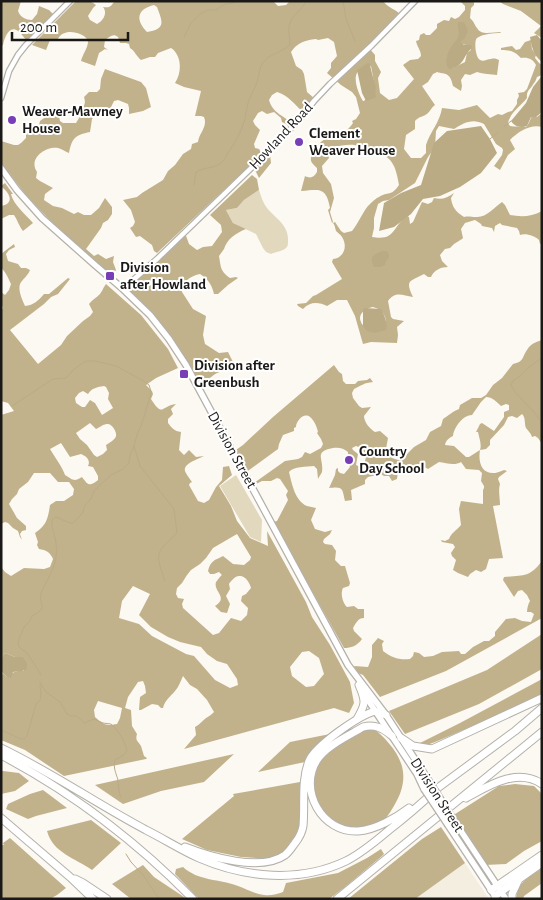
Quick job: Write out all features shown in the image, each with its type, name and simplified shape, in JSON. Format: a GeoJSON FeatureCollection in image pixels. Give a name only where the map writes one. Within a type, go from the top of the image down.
{"type":"FeatureCollection","features":[{"type":"Feature","properties":{"kind":"highway"},"geometry":{"type":"LineString","coordinates":[[356,720],[364,701],[359,685]]}},
{"type":"Feature","properties":{"kind":"highway"},"geometry":{"type":"LineString","coordinates":[[401,738],[413,746],[438,748],[542,698]]}},
{"type":"Feature","properties":{"kind":"highway"},"geometry":{"type":"LineString","coordinates":[[392,736],[375,725],[363,727],[326,750],[316,762],[311,773],[310,783],[313,802],[321,813],[344,830],[358,831],[371,828],[401,814],[434,786],[515,731],[542,708]]}},
{"type":"Feature","properties":{"kind":"highway"},"geometry":{"type":"LineString","coordinates":[[148,831],[194,851],[220,859],[267,862],[277,859],[285,855],[292,848],[298,840],[302,828],[306,771],[310,759],[321,745],[356,720],[374,711],[386,715]]}},
{"type":"Feature","properties":{"kind":"highway"},"geometry":{"type":"LineString","coordinates":[[337,899],[542,732]]}},
{"type":"Feature","properties":{"kind":"highway"},"geometry":{"type":"LineString","coordinates":[[1,748],[193,855],[225,868],[267,875],[302,874],[322,870],[348,860],[363,851],[411,812],[434,786]]}},
{"type":"Feature","properties":{"kind":"highway"},"geometry":{"type":"LineString","coordinates":[[1,755],[62,790],[108,823],[152,859],[193,899]]}},
{"type":"Feature","properties":{"kind":"highway"},"geometry":{"type":"LineString","coordinates":[[450,807],[488,786],[509,778],[524,777],[542,784]]}},
{"type":"Feature","properties":{"kind":"highway"},"geometry":{"type":"LineString","coordinates":[[1,818],[93,899]]}},
{"type":"Feature","properties":{"kind":"highway"},"geometry":{"type":"LineString","coordinates":[[496,892],[542,855]]}},
{"type":"Feature","properties":{"kind":"highway"},"geometry":{"type":"LineString","coordinates":[[496,892],[518,880],[542,863]]}},
{"type":"Feature","properties":{"kind":"highway"},"geometry":{"type":"LineString","coordinates":[[70,877],[107,899]]}},
{"type":"Feature","properties":{"kind":"highway"},"geometry":{"type":"LineString","coordinates":[[512,899],[512,894],[518,880]]}},
{"type":"Feature","properties":{"kind":"main road","name":"Division Street"},"geometry":{"type":"LineString","coordinates":[[1,168],[17,190],[42,218],[123,289],[150,315],[169,338],[186,365],[374,711],[417,774],[424,789],[448,825],[496,892],[506,899]]}},
{"type":"Feature","properties":{"kind":"main road","name":"Division Street"},"geometry":{"type":"LineString","coordinates":[[350,668],[386,715],[434,786],[496,892]]}},
{"type":"Feature","properties":{"kind":"street"},"geometry":{"type":"LineString","coordinates":[[1,98],[9,71],[18,55],[70,1]]}},
{"type":"Feature","properties":{"kind":"street","name":"Howland Road"},"geometry":{"type":"LineString","coordinates":[[123,289],[257,164],[292,128],[324,89],[371,46],[415,1]]}},
{"type":"Feature","properties":{"kind":"shaded area"},"geometry":{"type":"Polygon","coordinates":[[[1,1],[21,1],[19,13],[32,20],[37,14],[39,6],[53,14],[27,41],[21,33],[12,29],[1,46],[1,1]]]}},
{"type":"Feature","properties":{"kind":"shaded area"},"geometry":{"type":"Polygon","coordinates":[[[76,1],[90,1],[96,5],[88,16],[90,20],[97,24],[104,17],[103,7],[109,7],[115,1],[273,1],[278,6],[286,5],[290,1],[383,1],[400,14],[369,48],[375,55],[375,61],[381,72],[378,78],[380,93],[389,100],[397,98],[414,79],[403,65],[421,56],[416,41],[419,40],[420,35],[424,33],[430,35],[437,28],[437,24],[444,20],[449,21],[451,17],[455,19],[459,17],[465,10],[465,6],[460,1],[474,1],[470,18],[479,30],[484,33],[501,33],[482,36],[477,38],[476,42],[476,52],[480,60],[499,60],[497,75],[477,72],[470,75],[465,74],[461,80],[461,91],[453,86],[448,75],[437,72],[433,74],[428,82],[422,86],[435,105],[415,121],[415,129],[406,135],[404,149],[411,158],[421,158],[426,153],[426,145],[442,108],[459,110],[477,105],[490,118],[512,111],[517,104],[518,93],[524,92],[527,89],[536,65],[530,59],[521,58],[514,52],[501,50],[501,48],[512,46],[516,50],[520,49],[525,42],[531,40],[532,49],[536,55],[535,58],[542,65],[542,75],[537,77],[528,91],[527,98],[513,112],[508,123],[510,126],[526,127],[533,115],[537,117],[542,113],[542,127],[524,129],[510,140],[515,149],[508,155],[500,170],[494,166],[502,155],[503,150],[496,144],[484,124],[472,121],[454,129],[439,126],[436,131],[435,147],[415,183],[389,200],[378,204],[372,237],[380,238],[389,235],[407,216],[409,217],[410,224],[413,222],[422,202],[428,204],[434,198],[444,198],[454,193],[451,198],[453,207],[464,217],[483,216],[502,202],[510,215],[526,216],[542,211],[542,243],[540,244],[539,240],[533,236],[520,235],[517,228],[500,223],[495,226],[494,232],[492,228],[482,226],[475,220],[465,223],[461,229],[463,238],[450,248],[445,249],[440,255],[442,261],[448,267],[438,269],[431,277],[424,274],[412,280],[409,287],[413,297],[396,295],[388,301],[391,317],[404,321],[397,327],[397,343],[371,342],[363,344],[355,316],[347,300],[337,300],[327,306],[312,303],[303,309],[297,304],[306,303],[313,296],[342,279],[332,262],[333,259],[342,254],[345,244],[333,223],[335,222],[344,233],[352,231],[371,203],[382,195],[394,191],[399,185],[395,169],[387,157],[377,152],[366,154],[360,147],[348,145],[334,147],[328,154],[329,158],[322,166],[323,173],[331,184],[334,198],[330,212],[332,223],[328,210],[330,208],[324,193],[317,190],[301,191],[305,176],[312,177],[317,172],[317,168],[311,160],[313,150],[333,131],[342,133],[347,130],[360,113],[356,97],[352,92],[327,73],[331,68],[331,63],[337,56],[334,42],[328,38],[312,39],[302,42],[293,49],[291,52],[296,66],[304,74],[307,92],[315,99],[304,113],[285,96],[277,92],[272,95],[269,100],[273,109],[294,125],[291,129],[274,112],[267,114],[262,111],[258,113],[253,121],[260,130],[254,144],[255,148],[259,149],[262,154],[157,253],[152,245],[140,236],[136,237],[130,228],[135,222],[131,210],[123,200],[137,197],[163,180],[168,171],[183,154],[191,149],[192,144],[198,142],[205,124],[204,117],[195,116],[201,91],[175,83],[179,74],[180,64],[175,51],[171,48],[158,53],[155,57],[141,60],[130,48],[129,44],[120,43],[118,37],[113,35],[105,40],[104,47],[108,50],[105,49],[99,53],[95,66],[81,61],[88,42],[85,37],[78,33],[68,32],[62,34],[56,41],[50,40],[46,50],[32,45],[76,1]],[[154,5],[141,12],[139,19],[147,32],[158,29],[161,24],[157,7],[154,5]],[[462,44],[453,68],[465,62],[467,53],[471,50],[470,46],[462,44]],[[367,66],[358,72],[356,76],[357,87],[364,101],[373,89],[371,66],[367,66]],[[373,307],[363,312],[360,319],[363,325],[371,330],[386,323],[383,312],[373,307]]]}},
{"type":"Feature","properties":{"kind":"shaded area"},"geometry":{"type":"Polygon","coordinates":[[[499,1],[542,1],[542,38],[534,33],[541,26],[521,11],[499,1]]]}},
{"type":"Feature","properties":{"kind":"shaded area"},"geometry":{"type":"Polygon","coordinates":[[[458,22],[464,22],[468,30],[465,38],[460,42],[464,45],[472,46],[458,66],[449,69],[446,63],[447,56],[458,37],[458,22]]]}},
{"type":"Feature","properties":{"kind":"shaded area"},"geometry":{"type":"Polygon","coordinates":[[[537,35],[542,41],[542,62],[535,54],[530,37],[537,35]]]}},
{"type":"Feature","properties":{"kind":"shaded area"},"geometry":{"type":"Polygon","coordinates":[[[368,63],[370,64],[376,86],[376,96],[366,101],[362,93],[357,70],[368,63]]]}},
{"type":"Feature","properties":{"kind":"shaded area"},"geometry":{"type":"Polygon","coordinates":[[[105,69],[141,82],[146,88],[151,107],[129,114],[128,104],[118,100],[114,101],[110,109],[102,108],[98,110],[92,119],[90,132],[75,138],[69,153],[58,148],[43,151],[36,158],[35,167],[37,172],[36,178],[53,188],[45,194],[44,200],[53,206],[74,214],[78,212],[84,215],[91,215],[99,208],[105,198],[112,207],[112,214],[103,223],[86,249],[94,256],[98,254],[106,259],[114,256],[113,262],[116,270],[112,276],[58,229],[26,195],[1,163],[1,141],[18,145],[26,138],[26,134],[34,132],[40,121],[51,114],[56,108],[61,107],[58,112],[60,121],[63,123],[76,123],[79,118],[78,110],[84,105],[84,97],[89,92],[97,92],[100,89],[105,69]]]}},
{"type":"Feature","properties":{"kind":"shaded area"},"geometry":{"type":"Polygon","coordinates":[[[541,77],[542,112],[536,117],[531,117],[527,126],[516,126],[511,121],[526,103],[533,87],[541,77]]]}},
{"type":"Feature","properties":{"kind":"shaded area"},"geometry":{"type":"Polygon","coordinates":[[[481,126],[497,153],[481,173],[460,187],[440,196],[423,199],[411,214],[394,227],[379,231],[384,203],[401,193],[421,185],[434,143],[447,131],[481,126]]]}},
{"type":"Feature","properties":{"kind":"shaded area"},"geometry":{"type":"Polygon","coordinates":[[[270,154],[271,163],[259,178],[255,170],[270,154]]]}},
{"type":"Feature","properties":{"kind":"shaded area"},"geometry":{"type":"Polygon","coordinates":[[[252,175],[257,179],[259,190],[244,200],[237,208],[226,210],[233,223],[246,229],[235,234],[230,239],[219,256],[224,273],[230,278],[238,278],[218,294],[214,294],[209,282],[200,274],[189,278],[181,287],[182,292],[193,309],[206,316],[203,335],[205,344],[219,353],[228,352],[233,362],[228,370],[218,372],[199,385],[187,362],[165,330],[139,300],[137,302],[123,289],[185,233],[189,244],[197,250],[212,246],[222,232],[221,225],[210,215],[252,175]]]}},
{"type":"Feature","properties":{"kind":"shaded area"},"geometry":{"type":"Polygon","coordinates":[[[5,183],[13,194],[11,194],[14,202],[33,223],[23,231],[14,215],[1,219],[1,206],[7,204],[10,199],[7,192],[1,187],[5,183]]]}},
{"type":"Feature","properties":{"kind":"shaded area"},"geometry":{"type":"Polygon","coordinates":[[[259,190],[266,206],[284,226],[288,235],[286,248],[271,254],[263,248],[256,234],[233,223],[226,210],[237,208],[244,200],[259,190]]]}},
{"type":"Feature","properties":{"kind":"shaded area"},"geometry":{"type":"Polygon","coordinates":[[[14,244],[15,247],[6,254],[8,261],[18,264],[21,268],[30,270],[20,284],[20,293],[25,306],[38,301],[44,294],[49,294],[68,278],[70,279],[58,294],[51,297],[10,330],[38,364],[61,345],[67,336],[90,316],[93,312],[89,304],[100,294],[106,284],[141,315],[168,349],[178,368],[146,385],[152,391],[151,399],[158,408],[162,409],[176,404],[171,409],[173,414],[168,419],[168,423],[173,429],[181,432],[179,450],[184,455],[189,450],[196,457],[204,456],[186,466],[186,472],[192,482],[189,485],[198,501],[204,503],[209,500],[222,480],[223,467],[229,466],[232,475],[219,486],[231,506],[237,521],[250,538],[268,546],[267,531],[306,602],[312,617],[350,682],[354,703],[349,713],[334,708],[184,749],[196,735],[195,727],[214,712],[207,700],[183,676],[178,688],[166,701],[163,708],[152,704],[139,710],[140,697],[146,693],[143,681],[138,682],[128,697],[125,708],[131,710],[132,726],[146,759],[64,776],[25,750],[1,740],[1,677],[3,673],[7,677],[15,672],[24,671],[23,657],[15,657],[5,653],[1,658],[1,567],[11,576],[24,568],[44,569],[50,567],[53,559],[48,552],[39,549],[35,533],[46,521],[50,505],[56,501],[64,501],[73,495],[74,489],[69,482],[58,482],[50,473],[34,473],[28,482],[19,489],[9,504],[17,518],[26,526],[26,530],[20,534],[22,540],[18,531],[8,523],[1,524],[1,415],[14,411],[8,403],[1,401],[1,310],[3,308],[1,292],[5,295],[11,284],[6,273],[1,268],[1,254],[14,244]],[[97,387],[88,394],[83,391],[79,393],[75,398],[76,403],[82,407],[85,407],[90,400],[95,403],[102,415],[113,408],[108,399],[109,393],[106,387],[97,387]],[[90,423],[76,433],[97,457],[107,450],[106,445],[114,439],[116,434],[114,428],[109,424],[96,429],[90,423]],[[61,443],[50,449],[65,475],[74,480],[82,477],[89,484],[93,484],[98,480],[93,467],[88,466],[88,459],[85,456],[81,454],[70,457],[61,443]],[[237,534],[213,548],[206,558],[191,570],[177,588],[176,594],[178,598],[184,599],[183,608],[213,635],[219,633],[231,618],[241,621],[247,615],[248,608],[241,601],[242,596],[251,588],[245,578],[239,576],[235,578],[229,584],[230,589],[226,596],[230,604],[227,613],[221,612],[215,606],[221,600],[216,582],[222,575],[219,572],[210,574],[208,571],[210,565],[213,561],[223,556],[233,564],[244,565],[251,557],[237,534]],[[133,586],[122,601],[119,618],[139,624],[152,636],[186,654],[194,656],[215,680],[230,688],[238,685],[237,679],[227,664],[217,661],[201,647],[168,637],[151,627],[139,615],[150,594],[133,586]],[[309,651],[302,652],[290,667],[292,676],[306,687],[314,686],[324,674],[319,658],[309,651]],[[98,701],[94,710],[95,717],[105,724],[117,724],[122,708],[98,701]]]}},
{"type":"Feature","properties":{"kind":"shaded area"},"geometry":{"type":"Polygon","coordinates":[[[382,251],[386,251],[389,254],[389,258],[385,265],[374,267],[373,257],[382,251]]]}},
{"type":"Feature","properties":{"kind":"shaded area"},"geometry":{"type":"Polygon","coordinates":[[[363,309],[381,309],[386,322],[386,330],[375,333],[367,331],[363,326],[363,309]]]}},
{"type":"Feature","properties":{"kind":"shaded area"},"geometry":{"type":"Polygon","coordinates":[[[542,340],[542,444],[538,438],[532,437],[526,428],[522,414],[517,418],[508,417],[504,425],[490,440],[490,445],[486,449],[480,450],[479,456],[484,470],[492,473],[507,471],[498,479],[500,484],[500,505],[493,506],[503,558],[489,559],[486,569],[481,572],[476,570],[468,577],[453,570],[456,560],[451,553],[455,547],[453,544],[442,542],[441,540],[449,539],[461,525],[459,509],[461,501],[483,504],[484,486],[481,481],[482,473],[479,470],[466,469],[461,462],[453,464],[439,462],[428,469],[419,464],[412,468],[403,467],[398,472],[397,479],[392,481],[389,476],[381,474],[368,477],[365,480],[365,484],[351,490],[352,500],[345,501],[342,489],[329,488],[336,469],[338,468],[340,473],[344,474],[350,467],[348,452],[345,450],[335,448],[323,451],[321,454],[322,472],[318,479],[317,469],[314,466],[297,468],[289,472],[295,492],[303,504],[316,508],[311,520],[315,529],[325,532],[332,530],[323,542],[332,545],[336,551],[335,560],[341,566],[345,566],[350,583],[349,586],[342,590],[344,603],[347,607],[354,606],[358,609],[364,609],[364,618],[359,620],[353,628],[362,639],[349,648],[344,648],[273,522],[277,521],[288,500],[286,495],[288,491],[280,479],[277,478],[251,485],[285,461],[298,459],[305,452],[310,454],[321,448],[323,444],[314,422],[308,416],[301,418],[297,422],[294,431],[283,435],[278,449],[245,473],[233,452],[334,365],[342,374],[343,381],[346,384],[355,384],[358,381],[370,378],[373,382],[354,389],[352,393],[353,398],[362,408],[371,407],[364,416],[366,423],[373,431],[380,431],[388,438],[386,449],[392,458],[398,460],[426,440],[430,432],[441,426],[443,419],[459,409],[460,405],[472,398],[481,398],[486,395],[513,364],[521,361],[530,346],[542,340]],[[486,397],[472,415],[465,417],[459,422],[453,436],[448,439],[445,445],[454,446],[466,457],[480,450],[480,439],[478,432],[476,432],[480,424],[482,423],[494,431],[504,417],[504,412],[509,410],[509,405],[501,406],[496,401],[486,397]],[[358,447],[352,448],[358,454],[356,465],[360,467],[364,465],[366,457],[358,447]]]}},
{"type":"Feature","properties":{"kind":"shaded area"},"geometry":{"type":"Polygon","coordinates":[[[236,475],[262,520],[261,542],[250,537],[220,486],[236,475]]]}},
{"type":"Feature","properties":{"kind":"shaded area"},"geometry":{"type":"Polygon","coordinates":[[[542,561],[542,618],[446,671],[380,697],[363,675],[358,673],[354,666],[368,667],[372,657],[372,645],[378,638],[384,641],[382,644],[383,651],[399,659],[410,659],[414,652],[424,657],[442,652],[459,651],[461,654],[465,654],[473,647],[484,641],[489,641],[495,636],[495,632],[506,619],[515,618],[531,622],[534,614],[527,612],[530,601],[527,595],[522,590],[518,591],[514,597],[503,580],[504,577],[526,575],[542,561]]]}},
{"type":"Feature","properties":{"kind":"shaded area"},"geometry":{"type":"Polygon","coordinates":[[[542,634],[542,669],[479,704],[405,734],[389,711],[487,670],[542,634]]]}},
{"type":"Feature","properties":{"kind":"shaded area"},"geometry":{"type":"Polygon","coordinates":[[[5,653],[15,657],[23,657],[27,664],[27,669],[13,672],[11,678],[7,677],[1,671],[1,658],[5,653]]]}},
{"type":"Feature","properties":{"kind":"shaded area"},"geometry":{"type":"Polygon","coordinates":[[[542,679],[542,697],[435,742],[427,745],[418,744],[460,723],[542,679]]]}},
{"type":"Feature","properties":{"kind":"shaded area"},"geometry":{"type":"Polygon","coordinates":[[[370,725],[388,742],[400,760],[403,770],[401,792],[390,812],[378,825],[344,830],[317,806],[311,781],[320,756],[370,725]]]}},
{"type":"Feature","properties":{"kind":"shaded area"},"geometry":{"type":"Polygon","coordinates":[[[335,733],[305,762],[258,772],[290,742],[335,733]]]}},
{"type":"Feature","properties":{"kind":"shaded area"},"geometry":{"type":"Polygon","coordinates":[[[234,754],[204,782],[161,791],[123,804],[95,785],[234,754]]]}},
{"type":"Feature","properties":{"kind":"shaded area"},"geometry":{"type":"Polygon","coordinates":[[[1,771],[19,773],[29,781],[15,791],[1,794],[1,771]]]}},
{"type":"Feature","properties":{"kind":"shaded area"},"geometry":{"type":"Polygon","coordinates":[[[300,782],[299,830],[294,840],[282,854],[268,859],[241,857],[207,850],[182,839],[234,796],[233,794],[300,782]]]}},
{"type":"Feature","properties":{"kind":"shaded area"},"geometry":{"type":"Polygon","coordinates":[[[515,784],[534,786],[542,794],[542,841],[506,864],[485,865],[452,816],[499,786],[515,784]]]}},
{"type":"Feature","properties":{"kind":"shaded area"},"geometry":{"type":"Polygon","coordinates":[[[43,790],[67,808],[28,819],[6,809],[8,804],[43,790]]]}},
{"type":"Feature","properties":{"kind":"shaded area"},"geometry":{"type":"Polygon","coordinates":[[[91,820],[121,843],[92,870],[59,850],[54,845],[47,831],[91,820]]]}},
{"type":"Feature","properties":{"kind":"shaded area"},"geometry":{"type":"Polygon","coordinates":[[[441,827],[465,863],[415,899],[348,899],[422,839],[441,827]]]}},
{"type":"Feature","properties":{"kind":"shaded area"},"geometry":{"type":"Polygon","coordinates":[[[10,838],[66,888],[50,899],[1,899],[1,845],[4,845],[3,843],[10,838]]]}},
{"type":"Feature","properties":{"kind":"shaded area"},"geometry":{"type":"Polygon","coordinates":[[[381,849],[384,854],[382,856],[329,899],[199,899],[175,874],[176,869],[183,867],[195,875],[241,887],[257,894],[272,895],[283,892],[286,883],[338,873],[381,849]]]}},
{"type":"Feature","properties":{"kind":"shaded area"},"geometry":{"type":"Polygon","coordinates":[[[465,863],[489,899],[415,899],[465,863]]]}},
{"type":"Feature","properties":{"kind":"shaded area"},"geometry":{"type":"Polygon","coordinates":[[[143,865],[154,877],[186,899],[131,899],[112,884],[143,865]]]}},
{"type":"Feature","properties":{"kind":"shaded area"},"geometry":{"type":"Polygon","coordinates":[[[542,868],[542,883],[524,896],[523,899],[516,899],[522,884],[542,868]]]}},
{"type":"Feature","properties":{"kind":"waterway"},"geometry":{"type":"LineString","coordinates":[[184,37],[191,23],[200,14],[207,10],[216,10],[225,4],[237,1]]}},
{"type":"Feature","properties":{"kind":"waterway"},"geometry":{"type":"LineString","coordinates":[[194,185],[196,172],[215,166],[224,160],[241,131],[248,102],[257,82],[261,66],[268,57],[290,44],[290,22],[306,1]]}},
{"type":"Feature","properties":{"kind":"waterway"},"geometry":{"type":"LineString","coordinates":[[343,1],[346,19],[355,41]]}},
{"type":"Feature","properties":{"kind":"waterway"},"geometry":{"type":"LineString","coordinates":[[504,127],[511,121]]}},
{"type":"Feature","properties":{"kind":"waterway"},"geometry":{"type":"LineString","coordinates":[[490,139],[497,133]]}},
{"type":"Feature","properties":{"kind":"waterway"},"geometry":{"type":"LineString","coordinates":[[542,358],[529,367],[511,385],[542,423]]}},
{"type":"Feature","properties":{"kind":"waterway"},"geometry":{"type":"LineString","coordinates":[[12,406],[53,379],[66,378],[74,369],[86,361],[116,366],[149,385],[151,393],[128,464],[111,475],[94,491],[83,512],[73,523],[56,517],[52,520],[57,550],[55,563],[41,593],[42,608],[32,616],[24,627],[18,643],[19,647],[27,653],[41,675]]}},
{"type":"Feature","properties":{"kind":"waterway"},"geometry":{"type":"LineString","coordinates":[[134,446],[140,466],[174,509],[177,533],[164,545],[159,554],[165,581]]}},
{"type":"Feature","properties":{"kind":"waterway"},"geometry":{"type":"LineString","coordinates":[[40,682],[46,692],[60,702],[67,714],[77,716],[84,723],[94,719],[111,724],[119,733],[127,750],[114,763],[121,797]]}},
{"type":"Feature","properties":{"kind":"waterway"},"geometry":{"type":"LineString","coordinates":[[1,730],[21,739],[27,736],[36,704],[40,700],[40,684]]}},
{"type":"Feature","properties":{"kind":"waterway"},"geometry":{"type":"LineString","coordinates":[[126,854],[159,899]]}},
{"type":"Feature","properties":{"kind":"place","name":"Weaver-Mawney House"},"geometry":{"type":"Point","coordinates":[12,120]}},
{"type":"Feature","properties":{"kind":"place","name":"Clement Weaver House"},"geometry":{"type":"Point","coordinates":[299,142]}},
{"type":"Feature","properties":{"kind":"place","name":"Division after Howland"},"geometry":{"type":"Point","coordinates":[110,276]}},
{"type":"Feature","properties":{"kind":"place","name":"Division after Greenbush"},"geometry":{"type":"Point","coordinates":[184,374]}},
{"type":"Feature","properties":{"kind":"place","name":"Country Day School"},"geometry":{"type":"Point","coordinates":[349,460]}}]}
